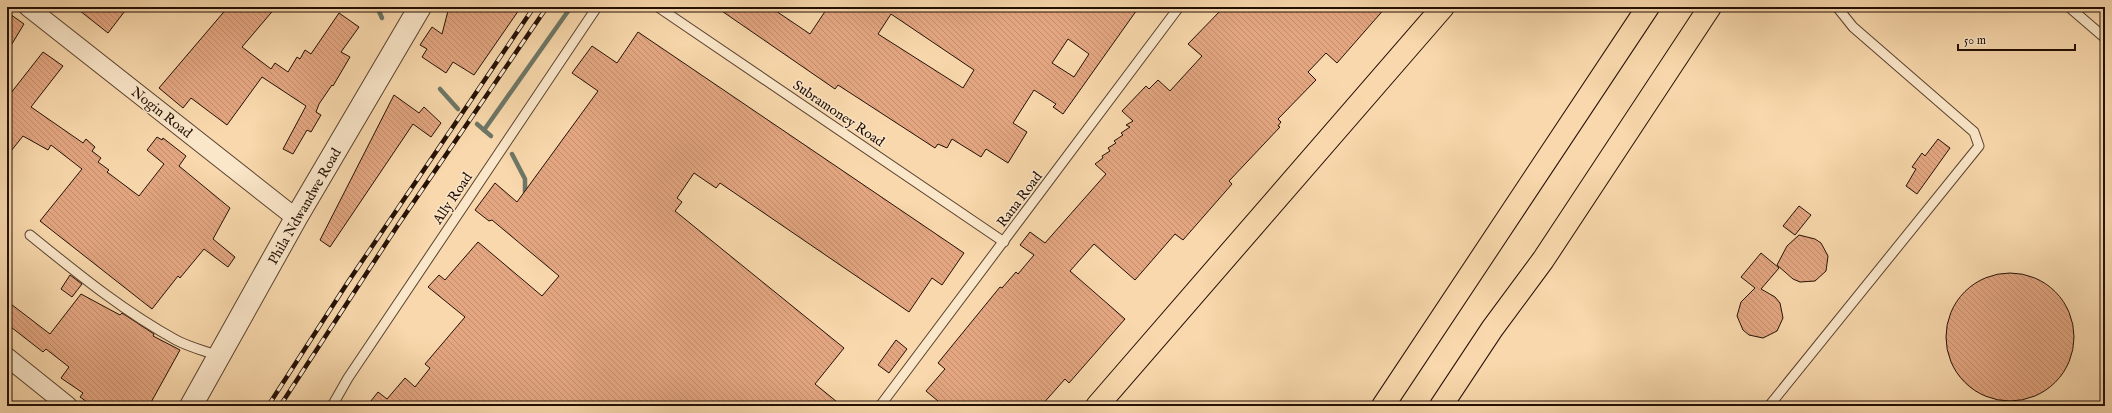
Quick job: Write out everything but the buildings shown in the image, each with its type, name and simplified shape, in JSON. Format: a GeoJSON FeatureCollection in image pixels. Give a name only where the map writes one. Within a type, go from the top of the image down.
{"type":"FeatureCollection","features":[{"type":"Feature","properties":{"kind":"main road"},"geometry":{"type":"LineString","coordinates":[[1097,406],[1443,7]]}},
{"type":"Feature","properties":{"kind":"main road"},"geometry":{"type":"LineString","coordinates":[[1383,406],[1648,7]]}},
{"type":"Feature","properties":{"kind":"main road"},"geometry":{"type":"LineString","coordinates":[[1441,406],[1492,329],[1543,260],[1710,7]]}},
{"type":"Feature","properties":{"kind":"street","name":"Nogin Road"},"geometry":{"type":"LineString","coordinates":[[28,7],[296,218]]}},
{"type":"Feature","properties":{"kind":"street","name":"Phila Ndwandwe Road"},"geometry":{"type":"LineString","coordinates":[[191,406],[296,218],[420,7]]}},
{"type":"Feature","properties":{"kind":"street"},"geometry":{"type":"LineString","coordinates":[[7,357],[68,406]]}},
{"type":"Feature","properties":{"kind":"lane","name":"Ally Road"},"geometry":{"type":"LineString","coordinates":[[332,406],[348,378],[597,7]]}},
{"type":"Feature","properties":{"kind":"lane","name":"Subramoney Road"},"geometry":{"type":"LineString","coordinates":[[658,7],[1004,242]]}},
{"type":"Feature","properties":{"kind":"lane","name":"Rana Road"},"geometry":{"type":"LineString","coordinates":[[880,406],[1179,7]]}},
{"type":"Feature","properties":{"kind":"lane"},"geometry":{"type":"LineString","coordinates":[[1769,406],[1978,146],[1974,132],[1853,27],[1837,7]]}},
{"type":"Feature","properties":{"kind":"lane"},"geometry":{"type":"LineString","coordinates":[[2069,7],[2105,38]]}},
{"type":"Feature","properties":{"kind":"lane"},"geometry":{"type":"LineString","coordinates":[[30,235],[89,282],[151,324],[177,340],[219,356]]}},
{"type":"Feature","properties":{"kind":"waterway"},"geometry":{"type":"LineString","coordinates":[[377,7],[382,18]]}},
{"type":"Feature","properties":{"kind":"waterway"},"geometry":{"type":"LineString","coordinates":[[484,130],[571,7]]}},
{"type":"Feature","properties":{"kind":"waterway"},"geometry":{"type":"LineString","coordinates":[[440,89],[458,109]]}},
{"type":"Feature","properties":{"kind":"waterway"},"geometry":{"type":"LineString","coordinates":[[477,124],[491,136]]}},
{"type":"Feature","properties":{"kind":"waterway"},"geometry":{"type":"LineString","coordinates":[[512,154],[525,179],[525,192],[528,194]]}},
{"type":"Feature","properties":{"kind":"railway"},"geometry":{"type":"LineString","coordinates":[[268,406],[348,282],[534,7]]}},
{"type":"Feature","properties":{"kind":"railway"},"geometry":{"type":"LineString","coordinates":[[280,406],[398,225],[547,7]]}}]}
